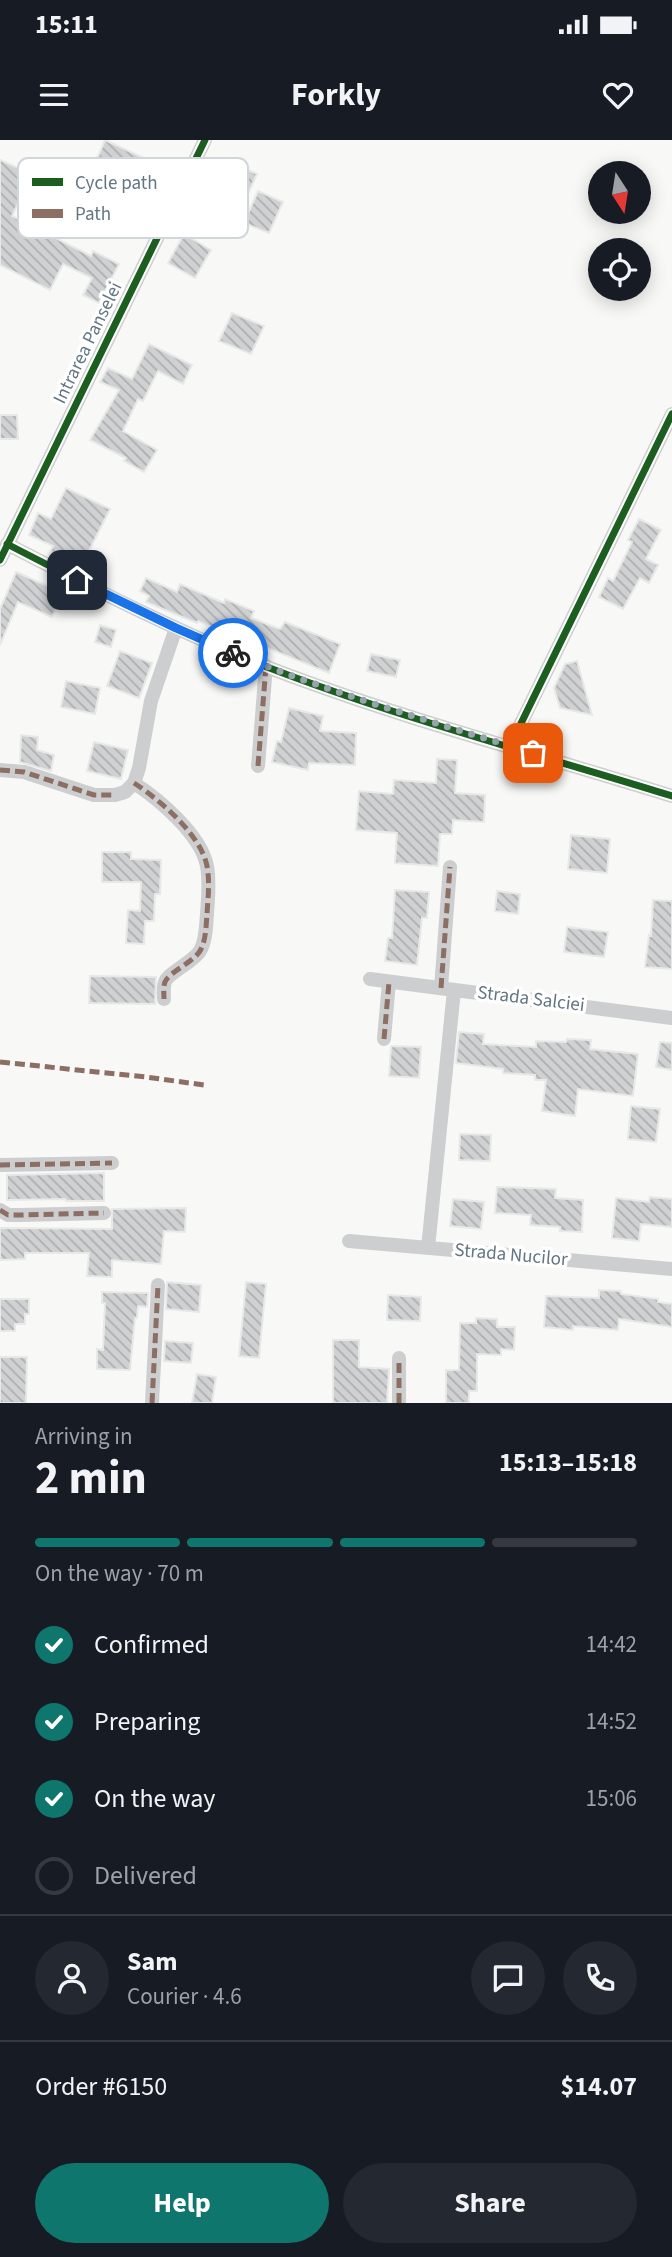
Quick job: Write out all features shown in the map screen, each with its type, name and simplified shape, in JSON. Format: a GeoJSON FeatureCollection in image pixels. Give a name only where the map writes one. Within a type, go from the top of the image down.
{"type":"FeatureCollection","features":[{"type":"Feature","properties":{"kind":"street","name":"Intrarea Panselei"},"geometry":{"type":"LineString","coordinates":[[196,158],[205,140]]}},
{"type":"Feature","properties":{"kind":"street","name":"Intrarea Panselei"},"geometry":{"type":"LineString","coordinates":[[0,560],[157,238]]}},
{"type":"Feature","properties":{"kind":"street"},"geometry":{"type":"LineString","coordinates":[[510,746],[672,414]]}},
{"type":"Feature","properties":{"kind":"street"},"geometry":{"type":"LineString","coordinates":[[8,544],[176,628],[266,667],[394,711],[672,796]]}},
{"type":"Feature","properties":{"kind":"street"},"geometry":{"type":"LineString","coordinates":[[0,770],[24,772],[94,795],[125,793],[134,783],[151,701],[176,628]]}},
{"type":"Feature","properties":{"kind":"street"},"geometry":{"type":"LineString","coordinates":[[258,766],[266,667]]}},
{"type":"Feature","properties":{"kind":"street"},"geometry":{"type":"LineString","coordinates":[[134,783],[152,795],[180,822],[202,849],[207,865],[209,886],[202,947],[194,958],[170,975],[165,982],[164,999]]}},
{"type":"Feature","properties":{"kind":"street"},"geometry":{"type":"LineString","coordinates":[[428,1248],[447,989],[450,867]]}},
{"type":"Feature","properties":{"kind":"street","name":"Strada Salciei"},"geometry":{"type":"LineString","coordinates":[[370,979],[672,1017]]}},
{"type":"Feature","properties":{"kind":"street"},"geometry":{"type":"LineString","coordinates":[[384,1039],[389,982]]}},
{"type":"Feature","properties":{"kind":"street"},"geometry":{"type":"LineString","coordinates":[[0,1165],[112,1163]]}},
{"type":"Feature","properties":{"kind":"street"},"geometry":{"type":"LineString","coordinates":[[0,1210],[8,1215],[20,1216],[104,1213]]}},
{"type":"Feature","properties":{"kind":"street","name":"Strada Nucilor"},"geometry":{"type":"LineString","coordinates":[[349,1241],[672,1269]]}},
{"type":"Feature","properties":{"kind":"street"},"geometry":{"type":"LineString","coordinates":[[152,1403],[158,1284]]}},
{"type":"Feature","properties":{"kind":"street"},"geometry":{"type":"LineString","coordinates":[[399,1358],[399,1403]]}},
{"type":"Feature","properties":{"kind":"building"},"geometry":{"type":"Polygon","coordinates":[[[105,140],[144,158],[97,158],[105,140]]]}},
{"type":"Feature","properties":{"kind":"building"},"geometry":{"type":"Polygon","coordinates":[[[0,160],[18,168],[18,203],[12,216],[18,219],[18,238],[55,238],[91,256],[93,251],[119,264],[99,303],[83,295],[92,278],[63,264],[50,290],[0,265],[0,160]]]}},
{"type":"Feature","properties":{"kind":"building"},"geometry":{"type":"Polygon","coordinates":[[[248,170],[257,174],[248,194],[248,170]]]}},
{"type":"Feature","properties":{"kind":"building"},"geometry":{"type":"Polygon","coordinates":[[[258,191],[283,202],[269,233],[248,225],[248,214],[258,191]]]}},
{"type":"Feature","properties":{"kind":"building"},"geometry":{"type":"Polygon","coordinates":[[[182,238],[191,238],[211,250],[195,278],[168,263],[182,238]]]}},
{"type":"Feature","properties":{"kind":"building"},"geometry":{"type":"Polygon","coordinates":[[[232,313],[264,326],[251,354],[219,341],[232,313]]]}},
{"type":"Feature","properties":{"kind":"building"},"geometry":{"type":"Polygon","coordinates":[[[149,344],[192,365],[183,384],[158,371],[143,401],[138,399],[123,431],[157,450],[144,472],[124,461],[126,458],[90,440],[119,390],[100,382],[108,368],[132,379],[149,344]]]}},
{"type":"Feature","properties":{"kind":"building"},"geometry":{"type":"Polygon","coordinates":[[[0,415],[17,415],[18,439],[0,439],[0,415]]]}},
{"type":"Feature","properties":{"kind":"building"},"geometry":{"type":"Polygon","coordinates":[[[66,488],[110,509],[88,553],[93,555],[85,572],[49,555],[53,546],[29,535],[38,513],[51,519],[66,488]]]}},
{"type":"Feature","properties":{"kind":"building"},"geometry":{"type":"Polygon","coordinates":[[[639,519],[661,530],[646,559],[658,565],[649,583],[640,578],[623,609],[599,597],[608,578],[613,581],[632,542],[628,540],[639,519]]]}},
{"type":"Feature","properties":{"kind":"building"},"geometry":{"type":"Polygon","coordinates":[[[16,572],[63,593],[52,617],[18,602],[0,645],[0,609],[16,572]]]}},
{"type":"Feature","properties":{"kind":"building"},"geometry":{"type":"Polygon","coordinates":[[[146,578],[177,592],[180,584],[224,603],[225,599],[254,611],[251,618],[280,629],[285,622],[340,644],[329,673],[146,602],[149,596],[140,591],[146,578]]]}},
{"type":"Feature","properties":{"kind":"building"},"geometry":{"type":"Polygon","coordinates":[[[100,625],[116,630],[111,647],[95,642],[100,625]]]}},
{"type":"Feature","properties":{"kind":"building"},"geometry":{"type":"Polygon","coordinates":[[[120,651],[152,663],[139,698],[107,686],[120,651]]]}},
{"type":"Feature","properties":{"kind":"building"},"geometry":{"type":"Polygon","coordinates":[[[371,654],[400,660],[396,677],[367,671],[371,654]]]}},
{"type":"Feature","properties":{"kind":"building"},"geometry":{"type":"Polygon","coordinates":[[[577,661],[592,715],[560,708],[554,688],[565,664],[577,661]]]}},
{"type":"Feature","properties":{"kind":"building"},"geometry":{"type":"Polygon","coordinates":[[[66,681],[100,688],[95,714],[61,707],[66,681]]]}},
{"type":"Feature","properties":{"kind":"building"},"geometry":{"type":"Polygon","coordinates":[[[289,708],[323,716],[320,731],[356,733],[355,765],[309,763],[308,770],[272,762],[277,741],[281,742],[289,708]]]}},
{"type":"Feature","properties":{"kind":"building"},"geometry":{"type":"Polygon","coordinates":[[[21,735],[38,737],[37,750],[54,755],[51,771],[20,762],[21,735]]]}},
{"type":"Feature","properties":{"kind":"building"},"geometry":{"type":"Polygon","coordinates":[[[94,742],[128,750],[121,779],[87,771],[94,742]]]}},
{"type":"Feature","properties":{"kind":"building"},"geometry":{"type":"Polygon","coordinates":[[[437,759],[457,760],[455,793],[485,795],[484,822],[453,820],[452,834],[440,834],[438,866],[395,863],[397,833],[356,830],[359,791],[393,794],[394,780],[436,783],[437,759]]]}},
{"type":"Feature","properties":{"kind":"building"},"geometry":{"type":"Polygon","coordinates":[[[571,835],[610,839],[607,873],[568,869],[571,835]]]}},
{"type":"Feature","properties":{"kind":"building"},"geometry":{"type":"Polygon","coordinates":[[[102,852],[131,852],[131,859],[161,860],[160,894],[155,894],[154,921],[145,921],[144,944],[126,943],[128,910],[140,911],[141,882],[102,882],[102,852]]]}},
{"type":"Feature","properties":{"kind":"building"},"geometry":{"type":"Polygon","coordinates":[[[395,890],[429,892],[427,918],[422,918],[417,965],[385,961],[388,938],[392,938],[395,890]]]}},
{"type":"Feature","properties":{"kind":"building"},"geometry":{"type":"Polygon","coordinates":[[[497,891],[520,894],[518,914],[495,911],[497,891]]]}},
{"type":"Feature","properties":{"kind":"building"},"geometry":{"type":"Polygon","coordinates":[[[653,900],[672,901],[672,969],[645,967],[649,935],[651,936],[653,900]]]}},
{"type":"Feature","properties":{"kind":"building"},"geometry":{"type":"Polygon","coordinates":[[[567,927],[608,932],[604,957],[564,952],[567,927]]]}},
{"type":"Feature","properties":{"kind":"building"},"geometry":{"type":"Polygon","coordinates":[[[90,976],[156,977],[155,1004],[89,1003],[90,976]]]}},
{"type":"Feature","properties":{"kind":"building"},"geometry":{"type":"Polygon","coordinates":[[[459,1032],[484,1034],[483,1044],[536,1047],[536,1041],[591,1040],[590,1049],[638,1054],[633,1096],[578,1089],[575,1116],[542,1111],[546,1080],[535,1080],[535,1075],[503,1073],[503,1069],[456,1063],[459,1032]]]}},
{"type":"Feature","properties":{"kind":"building"},"geometry":{"type":"Polygon","coordinates":[[[660,1042],[672,1043],[672,1070],[656,1067],[660,1042]]]}},
{"type":"Feature","properties":{"kind":"building"},"geometry":{"type":"Polygon","coordinates":[[[391,1046],[421,1047],[419,1078],[389,1076],[391,1046]]]}},
{"type":"Feature","properties":{"kind":"building"},"geometry":{"type":"Polygon","coordinates":[[[631,1106],[660,1109],[656,1142],[628,1139],[631,1106]]]}},
{"type":"Feature","properties":{"kind":"building"},"geometry":{"type":"Polygon","coordinates":[[[460,1134],[491,1135],[490,1161],[459,1160],[460,1134]]]}},
{"type":"Feature","properties":{"kind":"building"},"geometry":{"type":"Polygon","coordinates":[[[104,1173],[104,1201],[7,1200],[7,1175],[104,1173]]]}},
{"type":"Feature","properties":{"kind":"building"},"geometry":{"type":"Polygon","coordinates":[[[497,1187],[556,1189],[555,1198],[583,1200],[582,1232],[530,1225],[531,1215],[495,1213],[497,1187]]]}},
{"type":"Feature","properties":{"kind":"building"},"geometry":{"type":"Polygon","coordinates":[[[650,1197],[672,1199],[672,1227],[641,1224],[639,1241],[612,1238],[616,1198],[649,1202],[650,1197]]]}},
{"type":"Feature","properties":{"kind":"building"},"geometry":{"type":"Polygon","coordinates":[[[453,1199],[484,1202],[481,1229],[450,1226],[453,1199]]]}},
{"type":"Feature","properties":{"kind":"building"},"geometry":{"type":"Polygon","coordinates":[[[186,1208],[185,1232],[164,1231],[161,1264],[112,1260],[112,1277],[87,1276],[89,1253],[25,1253],[25,1259],[0,1260],[0,1228],[112,1229],[112,1209],[186,1208]]]}},
{"type":"Feature","properties":{"kind":"building"},"geometry":{"type":"Polygon","coordinates":[[[167,1282],[201,1285],[199,1312],[166,1309],[167,1282]]]}},
{"type":"Feature","properties":{"kind":"building"},"geometry":{"type":"Polygon","coordinates":[[[246,1282],[266,1284],[259,1358],[239,1356],[246,1282]]]}},
{"type":"Feature","properties":{"kind":"building"},"geometry":{"type":"Polygon","coordinates":[[[599,1290],[621,1291],[621,1294],[658,1299],[658,1302],[672,1304],[672,1327],[619,1319],[618,1330],[573,1326],[573,1330],[544,1327],[546,1296],[599,1298],[599,1290]]]}},
{"type":"Feature","properties":{"kind":"building"},"geometry":{"type":"Polygon","coordinates":[[[102,1292],[148,1293],[147,1307],[138,1306],[135,1318],[130,1370],[97,1369],[97,1349],[103,1350],[105,1303],[102,1303],[102,1292]]]}},
{"type":"Feature","properties":{"kind":"building"},"geometry":{"type":"Polygon","coordinates":[[[388,1295],[421,1297],[420,1321],[387,1320],[388,1295]]]}},
{"type":"Feature","properties":{"kind":"building"},"geometry":{"type":"Polygon","coordinates":[[[0,1299],[29,1299],[29,1314],[25,1314],[25,1324],[15,1324],[15,1331],[0,1331],[0,1299]]]}},
{"type":"Feature","properties":{"kind":"building"},"geometry":{"type":"Polygon","coordinates":[[[476,1318],[497,1319],[497,1327],[515,1327],[514,1350],[501,1349],[501,1355],[477,1354],[477,1391],[469,1391],[469,1403],[446,1403],[446,1370],[459,1370],[460,1323],[476,1323],[476,1318]]]}},
{"type":"Feature","properties":{"kind":"building"},"geometry":{"type":"Polygon","coordinates":[[[333,1340],[359,1340],[359,1367],[389,1369],[387,1403],[333,1403],[333,1340]]]}},
{"type":"Feature","properties":{"kind":"building"},"geometry":{"type":"Polygon","coordinates":[[[165,1341],[193,1343],[191,1363],[164,1361],[165,1341]]]}},
{"type":"Feature","properties":{"kind":"building"},"geometry":{"type":"Polygon","coordinates":[[[0,1357],[27,1357],[26,1403],[0,1403],[0,1357]]]}},
{"type":"Feature","properties":{"kind":"building"},"geometry":{"type":"Polygon","coordinates":[[[197,1374],[216,1377],[212,1403],[192,1403],[197,1374]]]}},
{"type":"Feature","properties":{"kind":"marked path"},"geometry":{"type":"LineString","coordinates":[[258,766],[266,666]]}},
{"type":"Feature","properties":{"kind":"marked path"},"geometry":{"type":"LineString","coordinates":[[0,770],[24,772],[94,795],[115,795]]}},
{"type":"Feature","properties":{"kind":"marked path"},"geometry":{"type":"LineString","coordinates":[[134,783],[156,799],[188,831],[203,854],[208,872],[203,943],[200,951],[167,979],[164,999]]}},
{"type":"Feature","properties":{"kind":"marked path"},"geometry":{"type":"LineString","coordinates":[[441,988],[450,867]]}},
{"type":"Feature","properties":{"kind":"marked path"},"geometry":{"type":"LineString","coordinates":[[384,1039],[389,982]]}},
{"type":"Feature","properties":{"kind":"marked path"},"geometry":{"type":"LineString","coordinates":[[0,1062],[204,1085]]}},
{"type":"Feature","properties":{"kind":"marked path"},"geometry":{"type":"LineString","coordinates":[[0,1165],[112,1163]]}},
{"type":"Feature","properties":{"kind":"marked path"},"geometry":{"type":"LineString","coordinates":[[0,1210],[8,1215],[104,1213]]}},
{"type":"Feature","properties":{"kind":"marked path"},"geometry":{"type":"LineString","coordinates":[[152,1403],[158,1285]]}},
{"type":"Feature","properties":{"kind":"marked path"},"geometry":{"type":"LineString","coordinates":[[399,1358],[399,1403]]}},
{"type":"Feature","properties":{"kind":"cycle path"},"geometry":{"type":"LineString","coordinates":[[196,158],[205,140]]}},
{"type":"Feature","properties":{"kind":"cycle path"},"geometry":{"type":"LineString","coordinates":[[0,560],[157,238]]}},
{"type":"Feature","properties":{"kind":"cycle path"},"geometry":{"type":"LineString","coordinates":[[510,746],[672,414]]}},
{"type":"Feature","properties":{"kind":"cycle path"},"geometry":{"type":"LineString","coordinates":[[7,544],[168,624],[267,667],[418,719],[672,796]]}},
{"type":"Feature","properties":{"kind":"way so far"},"geometry":{"type":"LineString","coordinates":[[233,653],[304,681],[394,711],[533,753]]}},
{"type":"Feature","properties":{"kind":"route"},"geometry":{"type":"LineString","coordinates":[[77,580],[233,653]]}}]}
